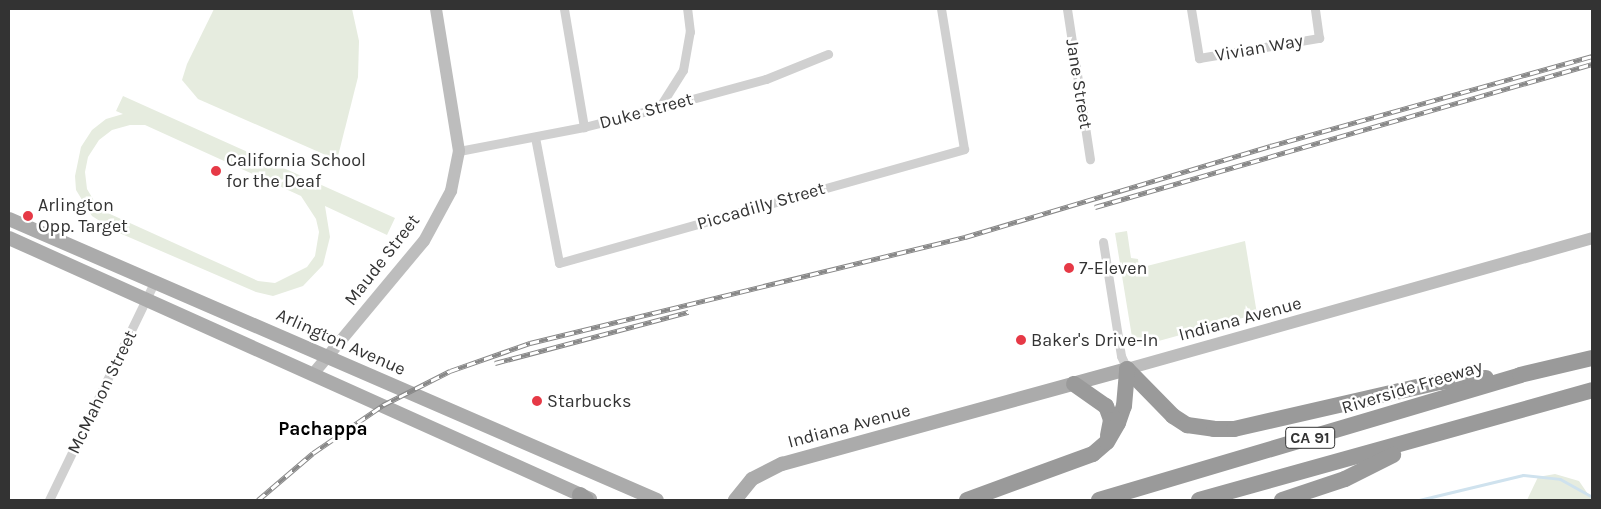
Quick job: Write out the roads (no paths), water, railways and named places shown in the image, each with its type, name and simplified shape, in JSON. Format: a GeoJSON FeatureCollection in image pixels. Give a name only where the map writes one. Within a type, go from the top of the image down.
{"type":"FeatureCollection","features":[{"type":"Feature","properties":{"kind":"highway","name":"Riverside Freeway"},"geometry":{"type":"LineString","coordinates":[[1099,500],[1520,375],[1592,358]]}},
{"type":"Feature","properties":{"kind":"highway"},"geometry":{"type":"LineString","coordinates":[[1127,370],[1173,416],[1187,425],[1214,429],[1234,429],[1440,382],[1520,375]]}},
{"type":"Feature","properties":{"kind":"highway"},"geometry":{"type":"LineString","coordinates":[[967,500],[1093,454],[1107,442],[1124,406],[1127,370]]}},
{"type":"Feature","properties":{"kind":"highway"},"geometry":{"type":"LineString","coordinates":[[1074,384],[1106,406],[1111,420],[1107,442]]}},
{"type":"Feature","properties":{"kind":"highway","name":"CA 91"},"geometry":{"type":"LineString","coordinates":[[1199,500],[1428,438],[1592,390]]}},
{"type":"Feature","properties":{"kind":"highway"},"geometry":{"type":"LineString","coordinates":[[1282,500],[1345,479],[1428,438]]}},
{"type":"Feature","properties":{"kind":"main road","name":"Maude Street"},"geometry":{"type":"LineString","coordinates":[[313,374],[424,241],[451,191],[459,150],[436,9]]}},
{"type":"Feature","properties":{"kind":"main road","name":"Arlington Avenue"},"geometry":{"type":"LineString","coordinates":[[9,219],[154,283],[328,355],[657,500]]}},
{"type":"Feature","properties":{"kind":"main road"},"geometry":{"type":"LineString","coordinates":[[9,238],[586,498]]}},
{"type":"Feature","properties":{"kind":"main road","name":"Indiana Avenue"},"geometry":{"type":"LineString","coordinates":[[735,500],[752,479],[782,464],[1127,370],[1592,238]]}},
{"type":"Feature","properties":{"kind":"street"},"geometry":{"type":"LineString","coordinates":[[564,9],[584,127]]}},
{"type":"Feature","properties":{"kind":"street"},"geometry":{"type":"LineString","coordinates":[[659,108],[683,70],[690,32],[687,9]]}},
{"type":"Feature","properties":{"kind":"street","name":"Piccadilly Street"},"geometry":{"type":"LineString","coordinates":[[535,137],[559,263],[964,149],[940,9]]}},
{"type":"Feature","properties":{"kind":"street","name":"Jane Street"},"geometry":{"type":"LineString","coordinates":[[1067,9],[1090,159]]}},
{"type":"Feature","properties":{"kind":"street","name":"Vivian Way"},"geometry":{"type":"LineString","coordinates":[[1191,9],[1199,58],[1319,38],[1315,9]]}},
{"type":"Feature","properties":{"kind":"street","name":"Duke Street"},"geometry":{"type":"LineString","coordinates":[[459,150],[584,127],[659,108],[766,79],[828,54]]}},
{"type":"Feature","properties":{"kind":"street"},"geometry":{"type":"LineString","coordinates":[[1103,242],[1121,354],[1127,370]]}},
{"type":"Feature","properties":{"kind":"street","name":"McMahon Street"},"geometry":{"type":"LineString","coordinates":[[49,500],[154,283]]}},
{"type":"Feature","properties":{"kind":"waterway"},"geometry":{"type":"LineString","coordinates":[[1419,500],[1523,475],[1560,479],[1592,497]]}},
{"type":"Feature","properties":{"kind":"railway"},"geometry":{"type":"LineString","coordinates":[[258,500],[313,453],[383,405],[450,371],[530,343],[965,237],[1270,146],[1592,56]]}},
{"type":"Feature","properties":{"kind":"railway"},"geometry":{"type":"LineString","coordinates":[[1095,207],[1592,64]]}},
{"type":"Feature","properties":{"kind":"railway"},"geometry":{"type":"LineString","coordinates":[[495,363],[688,312]]}},
{"type":"Feature","properties":{"kind":"place","name":"California School for the Deaf"},"geometry":{"type":"Point","coordinates":[216,171]}},
{"type":"Feature","properties":{"kind":"place","name":"Arlington Opp. Target"},"geometry":{"type":"Point","coordinates":[28,216]}},
{"type":"Feature","properties":{"kind":"place","name":"7-Eleven"},"geometry":{"type":"Point","coordinates":[1069,268]}},
{"type":"Feature","properties":{"kind":"place","name":"Baker's Drive-In"},"geometry":{"type":"Point","coordinates":[1021,340]}},
{"type":"Feature","properties":{"kind":"place","name":"Starbucks"},"geometry":{"type":"Point","coordinates":[537,401]}},
{"type":"Feature","properties":{"kind":"district","name":"Pachappa"},"geometry":{"type":"Point","coordinates":[323,430]}}]}
